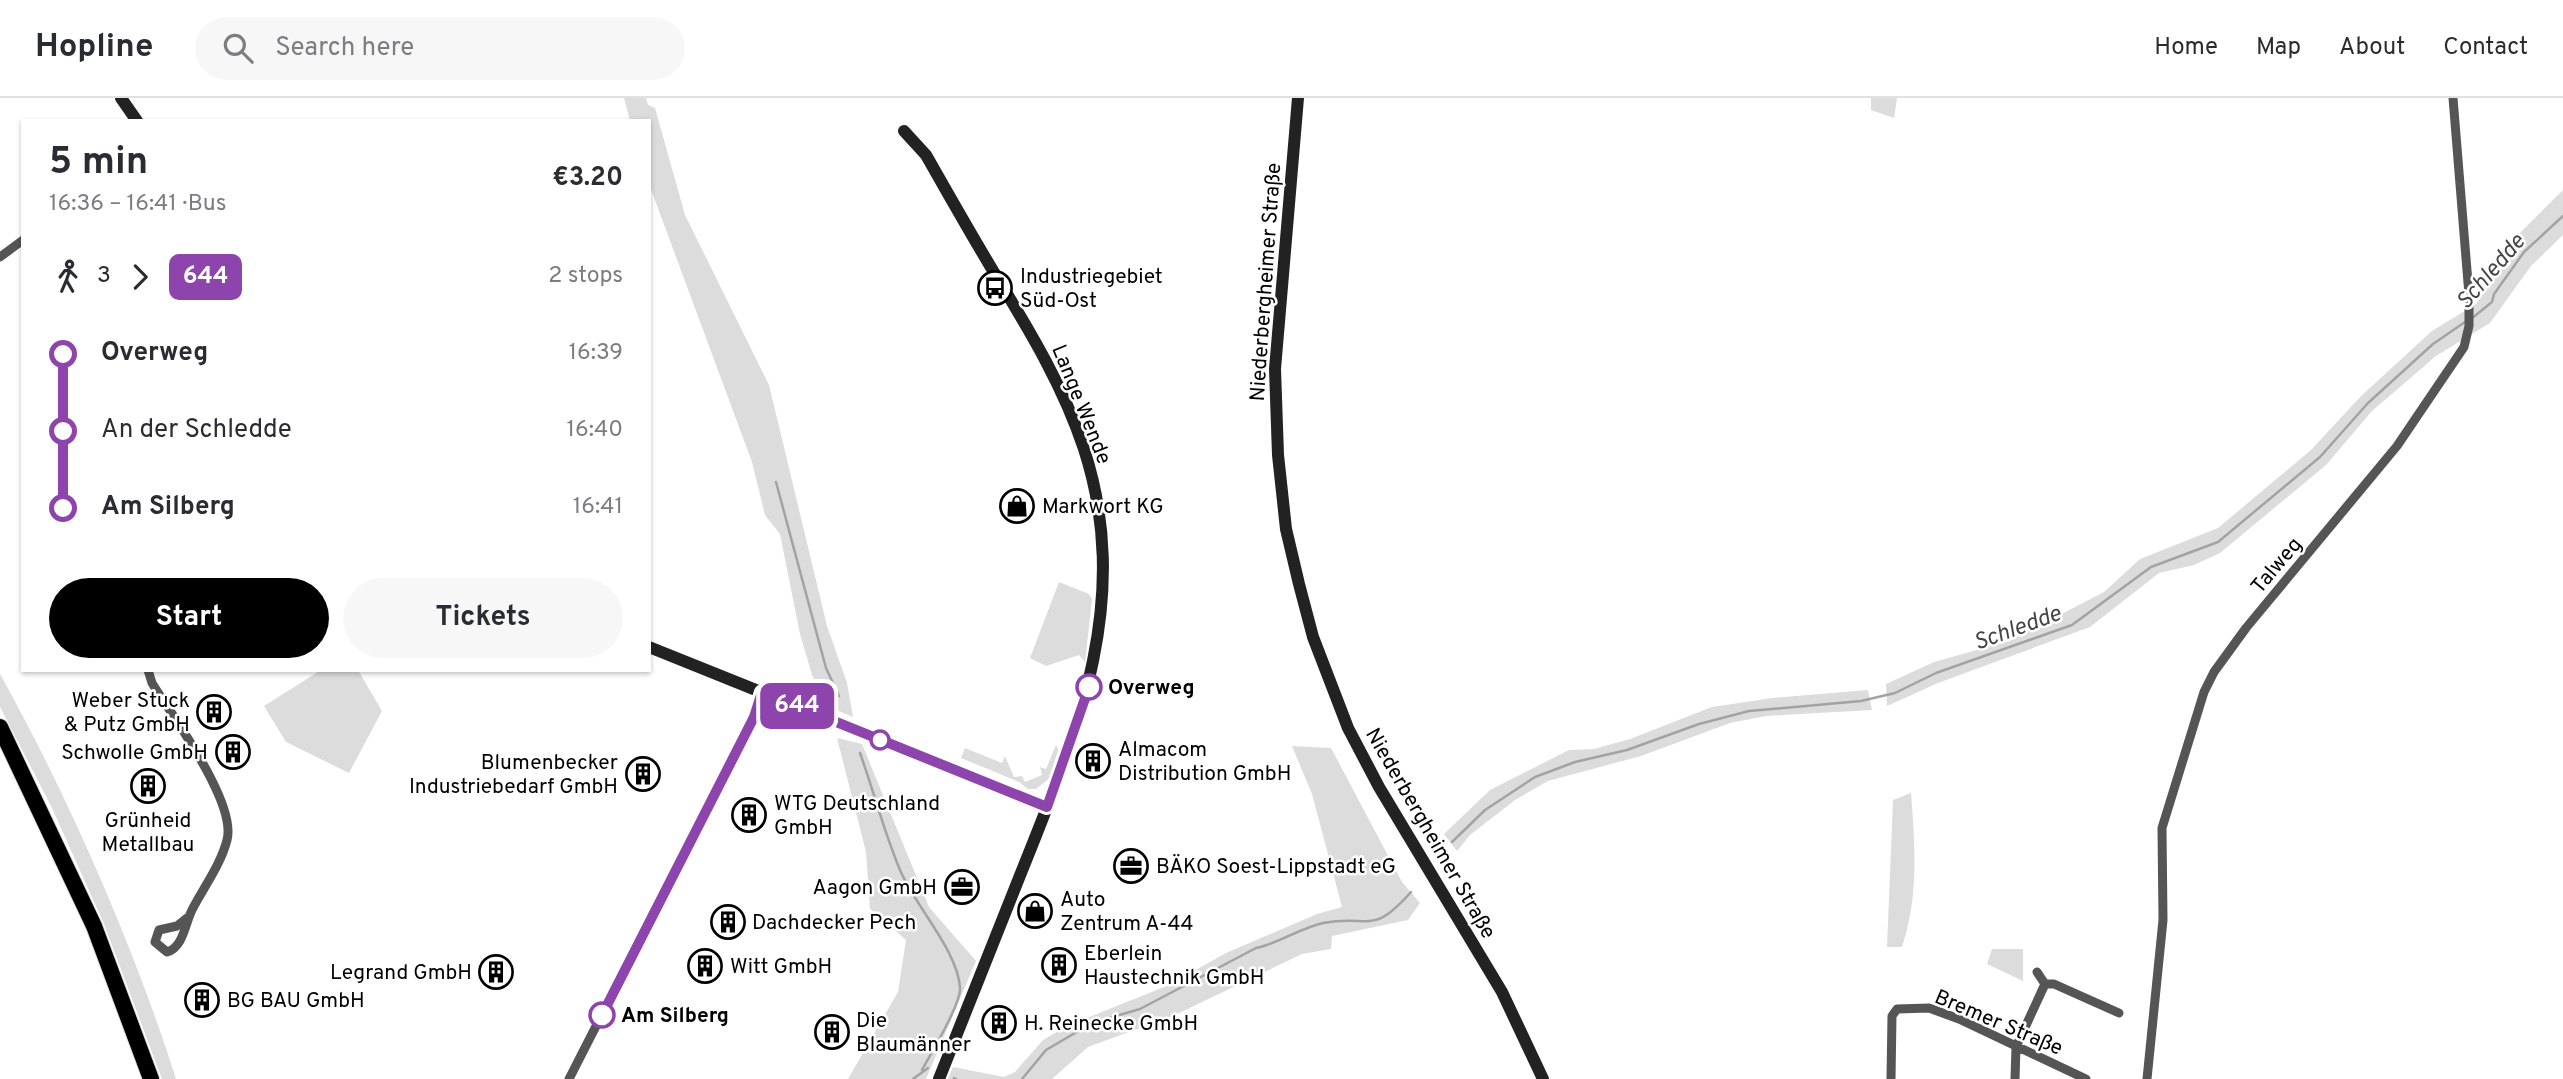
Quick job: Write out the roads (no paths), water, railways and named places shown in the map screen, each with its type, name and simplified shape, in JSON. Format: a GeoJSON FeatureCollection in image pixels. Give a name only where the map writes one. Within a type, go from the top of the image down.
{"type":"FeatureCollection","features":[{"type":"Feature","properties":{"kind":"highway"},"geometry":{"type":"LineString","coordinates":[[0,727],[93,926],[151,1079]]}},
{"type":"Feature","properties":{"kind":"street"},"geometry":{"type":"LineString","coordinates":[[121,98],[136,119]]}},
{"type":"Feature","properties":{"kind":"street","name":"Niederbergheimer Straße"},"geometry":{"type":"LineString","coordinates":[[1298,98],[1275,369],[1278,455],[1286,529],[1299,584],[1313,637],[1348,728],[1379,788],[1502,992],[1543,1079]]}},
{"type":"Feature","properties":{"kind":"street","name":"Talweg"},"geometry":{"type":"LineString","coordinates":[[2147,1079],[2163,920],[2162,828],[2204,692],[2229,649],[2397,446],[2459,356],[2469,326],[2452,98]]}},
{"type":"Feature","properties":{"kind":"street","name":"Lange Wende"},"geometry":{"type":"LineString","coordinates":[[904,131],[926,156],[1034,338],[1061,391],[1092,478],[1102,532],[1101,629],[1083,711],[939,1079]]}},
{"type":"Feature","properties":{"kind":"street"},"geometry":{"type":"LineString","coordinates":[[0,257],[21,241]]}},
{"type":"Feature","properties":{"kind":"street"},"geometry":{"type":"LineString","coordinates":[[651,648],[1047,807]]}},
{"type":"Feature","properties":{"kind":"street"},"geometry":{"type":"LineString","coordinates":[[149,672],[152,683],[222,796],[229,820],[228,840],[187,918]]}},
{"type":"Feature","properties":{"kind":"street"},"geometry":{"type":"LineString","coordinates":[[569,1079],[754,717],[762,692]]}},
{"type":"Feature","properties":{"kind":"street"},"geometry":{"type":"LineString","coordinates":[[2037,972],[2045,984]]}},
{"type":"Feature","properties":{"kind":"street"},"geometry":{"type":"LineString","coordinates":[[2045,984],[2054,984],[2119,1013]]}},
{"type":"Feature","properties":{"kind":"street"},"geometry":{"type":"LineString","coordinates":[[2015,1079],[2016,1047],[2045,984]]}},
{"type":"Feature","properties":{"kind":"street","name":"Bremer Straße"},"geometry":{"type":"LineString","coordinates":[[1891,1079],[1892,1016],[1897,1009],[1930,1008],[2075,1077],[2086,1079]]}},
{"type":"Feature","properties":{"kind":"waterway","name":"Schledde"},"geometry":{"type":"LineString","coordinates":[[2471,319],[2492,302],[2494,294],[2524,252],[2563,216]]}},
{"type":"Feature","properties":{"kind":"waterway","name":"Schledde"},"geometry":{"type":"LineString","coordinates":[[1452,842],[1485,810],[1535,777],[1575,762],[1627,750],[1699,724],[1749,711],[1861,701],[1895,693],[1936,673],[2072,625],[2151,567],[2218,542],[2320,457],[2368,403],[2433,344],[2465,322]]}},
{"type":"Feature","properties":{"kind":"waterway"},"geometry":{"type":"LineString","coordinates":[[776,482],[826,668],[839,696]]}},
{"type":"Feature","properties":{"kind":"waterway"},"geometry":{"type":"LineString","coordinates":[[860,753],[900,870],[952,959],[960,988],[945,1029],[922,1070]]}},
{"type":"Feature","properties":{"kind":"waterway","name":"Schledde"},"geometry":{"type":"LineString","coordinates":[[1022,1079],[1046,1050],[1092,1023],[1140,1009],[1256,948],[1306,928],[1323,923],[1378,919],[1387,915],[1411,892]]}},
{"type":"Feature","properties":{"kind":"waterway","name":"Schledde"},"geometry":{"type":"LineString","coordinates":[[913,1079],[928,1068]]}},
{"type":"Feature","properties":{"kind":"place","name":"Industriegebiet Süd-Ost"},"geometry":{"type":"Point","coordinates":[995,288]}},
{"type":"Feature","properties":{"kind":"place","name":"Markwort KG"},"geometry":{"type":"Point","coordinates":[1017,506]}},
{"type":"Feature","properties":{"kind":"place","name":"Overweg"},"geometry":{"type":"Point","coordinates":[1089,687]}},
{"type":"Feature","properties":{"kind":"place","name":"Weber Stuck & Putz GmbH"},"geometry":{"type":"Point","coordinates":[214,712]}},
{"type":"Feature","properties":{"kind":"place","name":"Schwolle GmbH"},"geometry":{"type":"Point","coordinates":[233,752]}},
{"type":"Feature","properties":{"kind":"place","name":"Almacom Distribution GmbH"},"geometry":{"type":"Point","coordinates":[1093,761]}},
{"type":"Feature","properties":{"kind":"place","name":"Blumenbecker Industriebedarf GmbH"},"geometry":{"type":"Point","coordinates":[643,774]}},
{"type":"Feature","properties":{"kind":"place","name":"Grünheid Metallbau"},"geometry":{"type":"Point","coordinates":[148,786]}},
{"type":"Feature","properties":{"kind":"place","name":"WTG Deutschland GmbH"},"geometry":{"type":"Point","coordinates":[749,815]}},
{"type":"Feature","properties":{"kind":"place","name":"BÄKO Soest-Lippstadt eG"},"geometry":{"type":"Point","coordinates":[1131,866]}},
{"type":"Feature","properties":{"kind":"place","name":"Aagon GmbH"},"geometry":{"type":"Point","coordinates":[962,887]}},
{"type":"Feature","properties":{"kind":"place","name":"Auto Zentrum A-44"},"geometry":{"type":"Point","coordinates":[1035,911]}},
{"type":"Feature","properties":{"kind":"place","name":"Dachdecker Pech"},"geometry":{"type":"Point","coordinates":[728,922]}},
{"type":"Feature","properties":{"kind":"place","name":"Eberlein Haustechnik GmbH"},"geometry":{"type":"Point","coordinates":[1059,965]}},
{"type":"Feature","properties":{"kind":"place","name":"Witt GmbH"},"geometry":{"type":"Point","coordinates":[705,966]}},
{"type":"Feature","properties":{"kind":"place","name":"Legrand GmbH"},"geometry":{"type":"Point","coordinates":[496,972]}},
{"type":"Feature","properties":{"kind":"place","name":"BG BAU GmbH"},"geometry":{"type":"Point","coordinates":[202,1000]}},
{"type":"Feature","properties":{"kind":"place","name":"Am Silberg"},"geometry":{"type":"Point","coordinates":[602,1015]}},
{"type":"Feature","properties":{"kind":"place","name":"H. Reinecke GmbH"},"geometry":{"type":"Point","coordinates":[999,1023]}},
{"type":"Feature","properties":{"kind":"place","name":"Die Blaumänner"},"geometry":{"type":"Point","coordinates":[832,1032]}}]}
